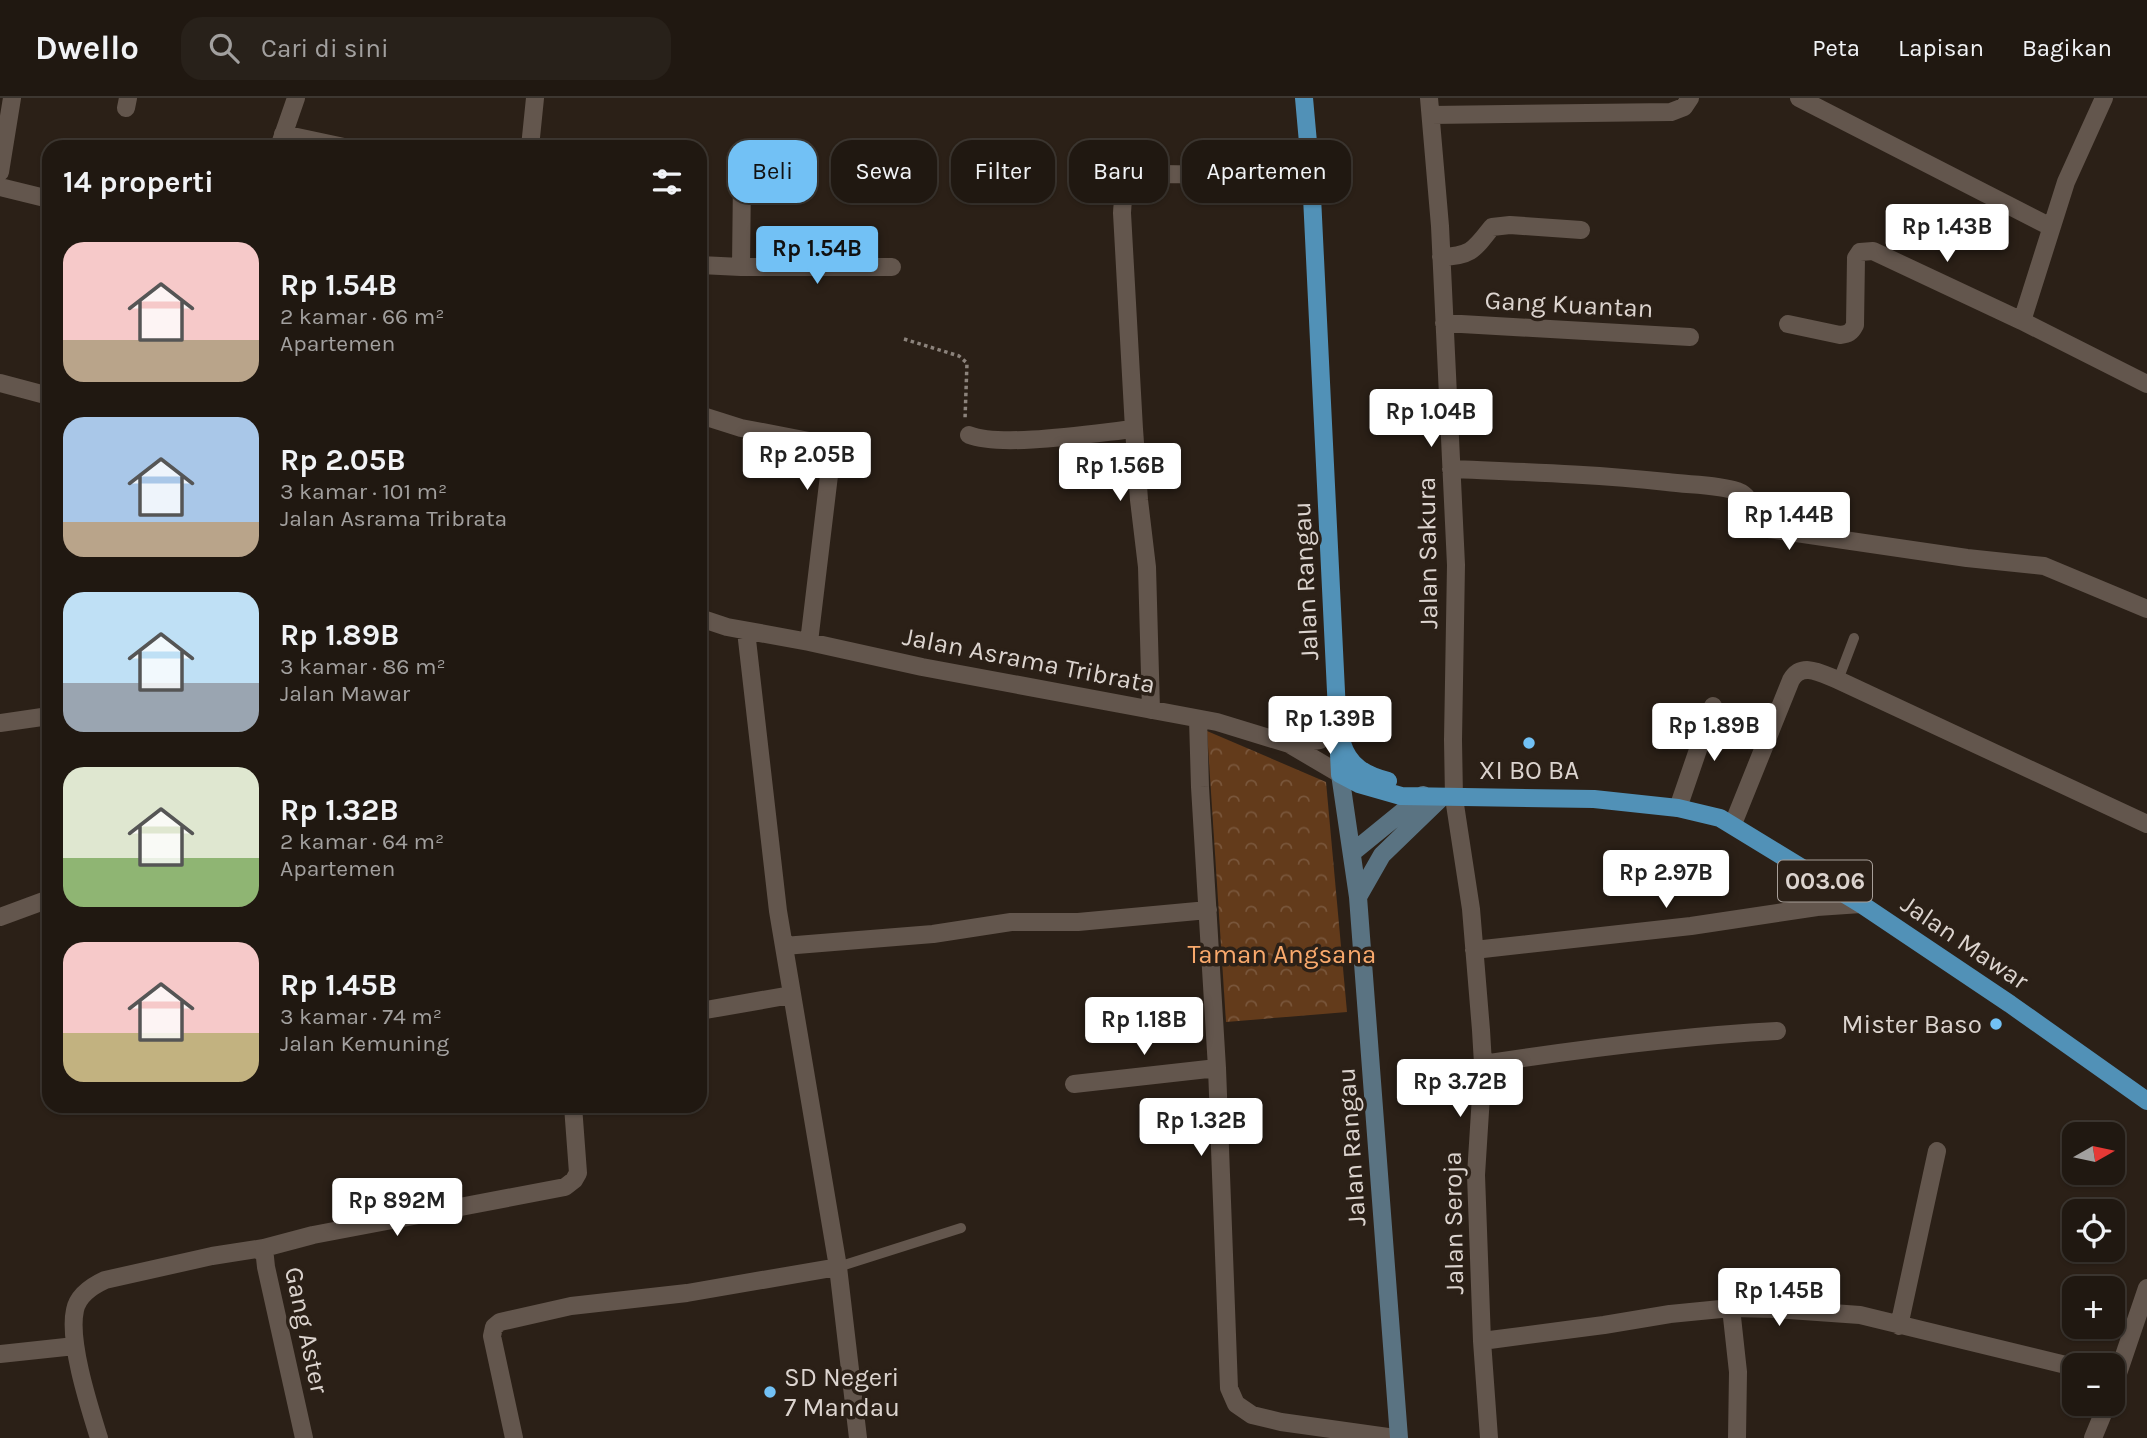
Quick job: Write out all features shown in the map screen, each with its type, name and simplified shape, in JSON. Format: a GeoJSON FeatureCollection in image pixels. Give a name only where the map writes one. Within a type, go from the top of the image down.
{"type":"FeatureCollection","features":[{"type":"Feature","properties":{"kind":"main road","name":"Jalan Rangau"},"geometry":{"type":"LineString","coordinates":[[1304,98],[1308,140]]}},
{"type":"Feature","properties":{"kind":"main road","name":"Jalan Rangau"},"geometry":{"type":"LineString","coordinates":[[1312,203],[1342,762]]}},
{"type":"Feature","properties":{"kind":"main road","name":"Jalan Mawar"},"geometry":{"type":"LineString","coordinates":[[1342,762],[1359,784],[1401,796],[1594,799],[1707,813],[1733,824],[1861,904],[2010,1004],[2147,1101]]}},
{"type":"Feature","properties":{"kind":"street"},"geometry":{"type":"LineString","coordinates":[[0,172],[12,98]]}},
{"type":"Feature","properties":{"kind":"street"},"geometry":{"type":"LineString","coordinates":[[281,140],[296,98]]}},
{"type":"Feature","properties":{"kind":"street"},"geometry":{"type":"LineString","coordinates":[[531,140],[535,98]]}},
{"type":"Feature","properties":{"kind":"street"},"geometry":{"type":"LineString","coordinates":[[1430,106],[1671,112],[1684,107],[1690,98]]}},
{"type":"Feature","properties":{"kind":"street"},"geometry":{"type":"LineString","coordinates":[[1799,98],[2051,227]]}},
{"type":"Feature","properties":{"kind":"street"},"geometry":{"type":"LineString","coordinates":[[2022,321],[2066,182],[2104,98]]}},
{"type":"Feature","properties":{"kind":"street","name":"Jalan Sakura"},"geometry":{"type":"LineString","coordinates":[[1430,106],[1441,257],[1456,565],[1448,797]]}},
{"type":"Feature","properties":{"kind":"street"},"geometry":{"type":"LineString","coordinates":[[1151,710],[1147,566],[1139,500],[1122,213],[1123,196],[1128,185],[1141,178],[1159,174],[1182,174]]}},
{"type":"Feature","properties":{"kind":"street"},"geometry":{"type":"LineString","coordinates":[[0,187],[42,197]]}},
{"type":"Feature","properties":{"kind":"street"},"geometry":{"type":"LineString","coordinates":[[741,267],[742,203]]}},
{"type":"Feature","properties":{"kind":"street"},"geometry":{"type":"LineString","coordinates":[[1441,257],[1462,256],[1475,247],[1492,228],[1510,225],[1581,230]]}},
{"type":"Feature","properties":{"kind":"street"},"geometry":{"type":"LineString","coordinates":[[1788,324],[1840,335],[1852,331],[1855,325],[1856,258],[1860,252],[1873,251],[2147,384]]}},
{"type":"Feature","properties":{"kind":"street"},"geometry":{"type":"LineString","coordinates":[[707,265],[892,267]]}},
{"type":"Feature","properties":{"kind":"street","name":"Gang Kuantan"},"geometry":{"type":"LineString","coordinates":[[1444,323],[1690,337]]}},
{"type":"Feature","properties":{"kind":"street"},"geometry":{"type":"LineString","coordinates":[[0,383],[42,394]]}},
{"type":"Feature","properties":{"kind":"street"},"geometry":{"type":"LineString","coordinates":[[707,417],[741,428],[814,442],[824,447],[829,457],[809,642]]}},
{"type":"Feature","properties":{"kind":"street"},"geometry":{"type":"LineString","coordinates":[[969,435],[992,439],[1044,438],[1134,429]]}},
{"type":"Feature","properties":{"kind":"street"},"geometry":{"type":"LineString","coordinates":[[1451,469],[1608,476],[1728,489],[1746,497],[1751,503],[1754,518],[1762,527],[1967,558],[2044,565],[2147,609]]}},
{"type":"Feature","properties":{"kind":"street","name":"Jalan Asrama Tribrata"},"geometry":{"type":"LineString","coordinates":[[707,620],[746,631],[922,667],[1198,719],[1342,762]]}},
{"type":"Feature","properties":{"kind":"street"},"geometry":{"type":"LineString","coordinates":[[746,631],[778,911],[838,1267],[858,1438]]}},
{"type":"Feature","properties":{"kind":"street"},"geometry":{"type":"LineString","coordinates":[[1733,824],[1794,675],[1798,671],[1809,670],[1838,680],[2147,824]]}},
{"type":"Feature","properties":{"kind":"street"},"geometry":{"type":"LineString","coordinates":[[1678,808],[1713,706]]}},
{"type":"Feature","properties":{"kind":"street"},"geometry":{"type":"LineString","coordinates":[[0,723],[42,717]]}},
{"type":"Feature","properties":{"kind":"street"},"geometry":{"type":"LineString","coordinates":[[1198,719],[1199,787],[1217,1068],[1229,1388],[1236,1404],[1252,1415],[1281,1422],[1397,1438]]}},
{"type":"Feature","properties":{"kind":"street"},"geometry":{"type":"LineString","coordinates":[[1289,744],[1320,740],[1338,724]]}},
{"type":"Feature","properties":{"kind":"street"},"geometry":{"type":"LineString","coordinates":[[1311,742],[1342,762]]}},
{"type":"Feature","properties":{"kind":"street","name":"Jalan Rangau"},"geometry":{"type":"LineString","coordinates":[[1342,762],[1358,897],[1397,1438]]}},
{"type":"Feature","properties":{"kind":"street"},"geometry":{"type":"LineString","coordinates":[[1353,852],[1423,795]]}},
{"type":"Feature","properties":{"kind":"street"},"geometry":{"type":"LineString","coordinates":[[1358,897],[1382,855],[1448,797]]}},
{"type":"Feature","properties":{"kind":"street","name":"Jalan Seroja"},"geometry":{"type":"LineString","coordinates":[[1448,797],[1471,909],[1483,1064],[1476,1175],[1482,1341],[1489,1438]]}},
{"type":"Feature","properties":{"kind":"street"},"geometry":{"type":"LineString","coordinates":[[0,916],[42,901]]}},
{"type":"Feature","properties":{"kind":"street"},"geometry":{"type":"LineString","coordinates":[[1474,950],[1678,928],[1817,907],[1861,904]]}},
{"type":"Feature","properties":{"kind":"street"},"geometry":{"type":"LineString","coordinates":[[784,946],[933,934],[1011,922],[1079,922],[1208,909]]}},
{"type":"Feature","properties":{"kind":"street"},"geometry":{"type":"LineString","coordinates":[[707,1010],[791,995]]}},
{"type":"Feature","properties":{"kind":"street"},"geometry":{"type":"LineString","coordinates":[[1483,1064],[1604,1046],[1716,1034],[1777,1031]]}},
{"type":"Feature","properties":{"kind":"street"},"geometry":{"type":"LineString","coordinates":[[1074,1084],[1217,1068]]}},
{"type":"Feature","properties":{"kind":"street","name":"Gang Aster"},"geometry":{"type":"LineString","coordinates":[[304,1438],[264,1248],[313,1235],[565,1187],[578,1173],[574,1113]]}},
{"type":"Feature","properties":{"kind":"street"},"geometry":{"type":"LineString","coordinates":[[1899,1326],[1937,1151]]}},
{"type":"Feature","properties":{"kind":"street"},"geometry":{"type":"LineString","coordinates":[[99,1438],[75,1346],[75,1309],[92,1286],[105,1280],[199,1259],[264,1248]]}},
{"type":"Feature","properties":{"kind":"street"},"geometry":{"type":"LineString","coordinates":[[514,1438],[492,1336],[494,1327],[500,1322],[571,1306],[687,1293],[838,1267]]}},
{"type":"Feature","properties":{"kind":"street"},"geometry":{"type":"LineString","coordinates":[[2124,1353],[2147,1288]]}},
{"type":"Feature","properties":{"kind":"street"},"geometry":{"type":"LineString","coordinates":[[1482,1341],[1731,1308],[1860,1315],[2062,1364]]}},
{"type":"Feature","properties":{"kind":"street"},"geometry":{"type":"LineString","coordinates":[[1731,1308],[1738,1372],[1737,1438]]}},
{"type":"Feature","properties":{"kind":"street"},"geometry":{"type":"LineString","coordinates":[[1,1350],[75,1346]]}},
{"type":"Feature","properties":{"kind":"street"},"geometry":{"type":"LineString","coordinates":[[2093,1438],[2102,1416]]}},
{"type":"Feature","properties":{"kind":"lane"},"geometry":{"type":"LineString","coordinates":[[1838,680],[1854,638]]}},
{"type":"Feature","properties":{"kind":"lane"},"geometry":{"type":"LineString","coordinates":[[838,1267],[961,1228]]}},
{"type":"Feature","properties":{"kind":"path"},"geometry":{"type":"LineString","coordinates":[[904,339],[959,356],[967,363],[965,429],[969,435]]}},
{"type":"Feature","properties":{"kind":"green space","name":"Taman Angsana"},"geometry":{"type":"Polygon","coordinates":[[[1207,731],[1326,782],[1347,1012],[1226,1022],[1207,731]]]}},
{"type":"Feature","properties":{"kind":"place","name":"XI BO BA"},"geometry":{"type":"Point","coordinates":[1529,743]}},
{"type":"Feature","properties":{"kind":"place","name":"Mister Baso"},"geometry":{"type":"Point","coordinates":[1996,1024]}},
{"type":"Feature","properties":{"kind":"place","name":"SD Negeri 7 Mandau"},"geometry":{"type":"Point","coordinates":[770,1392]}}]}
